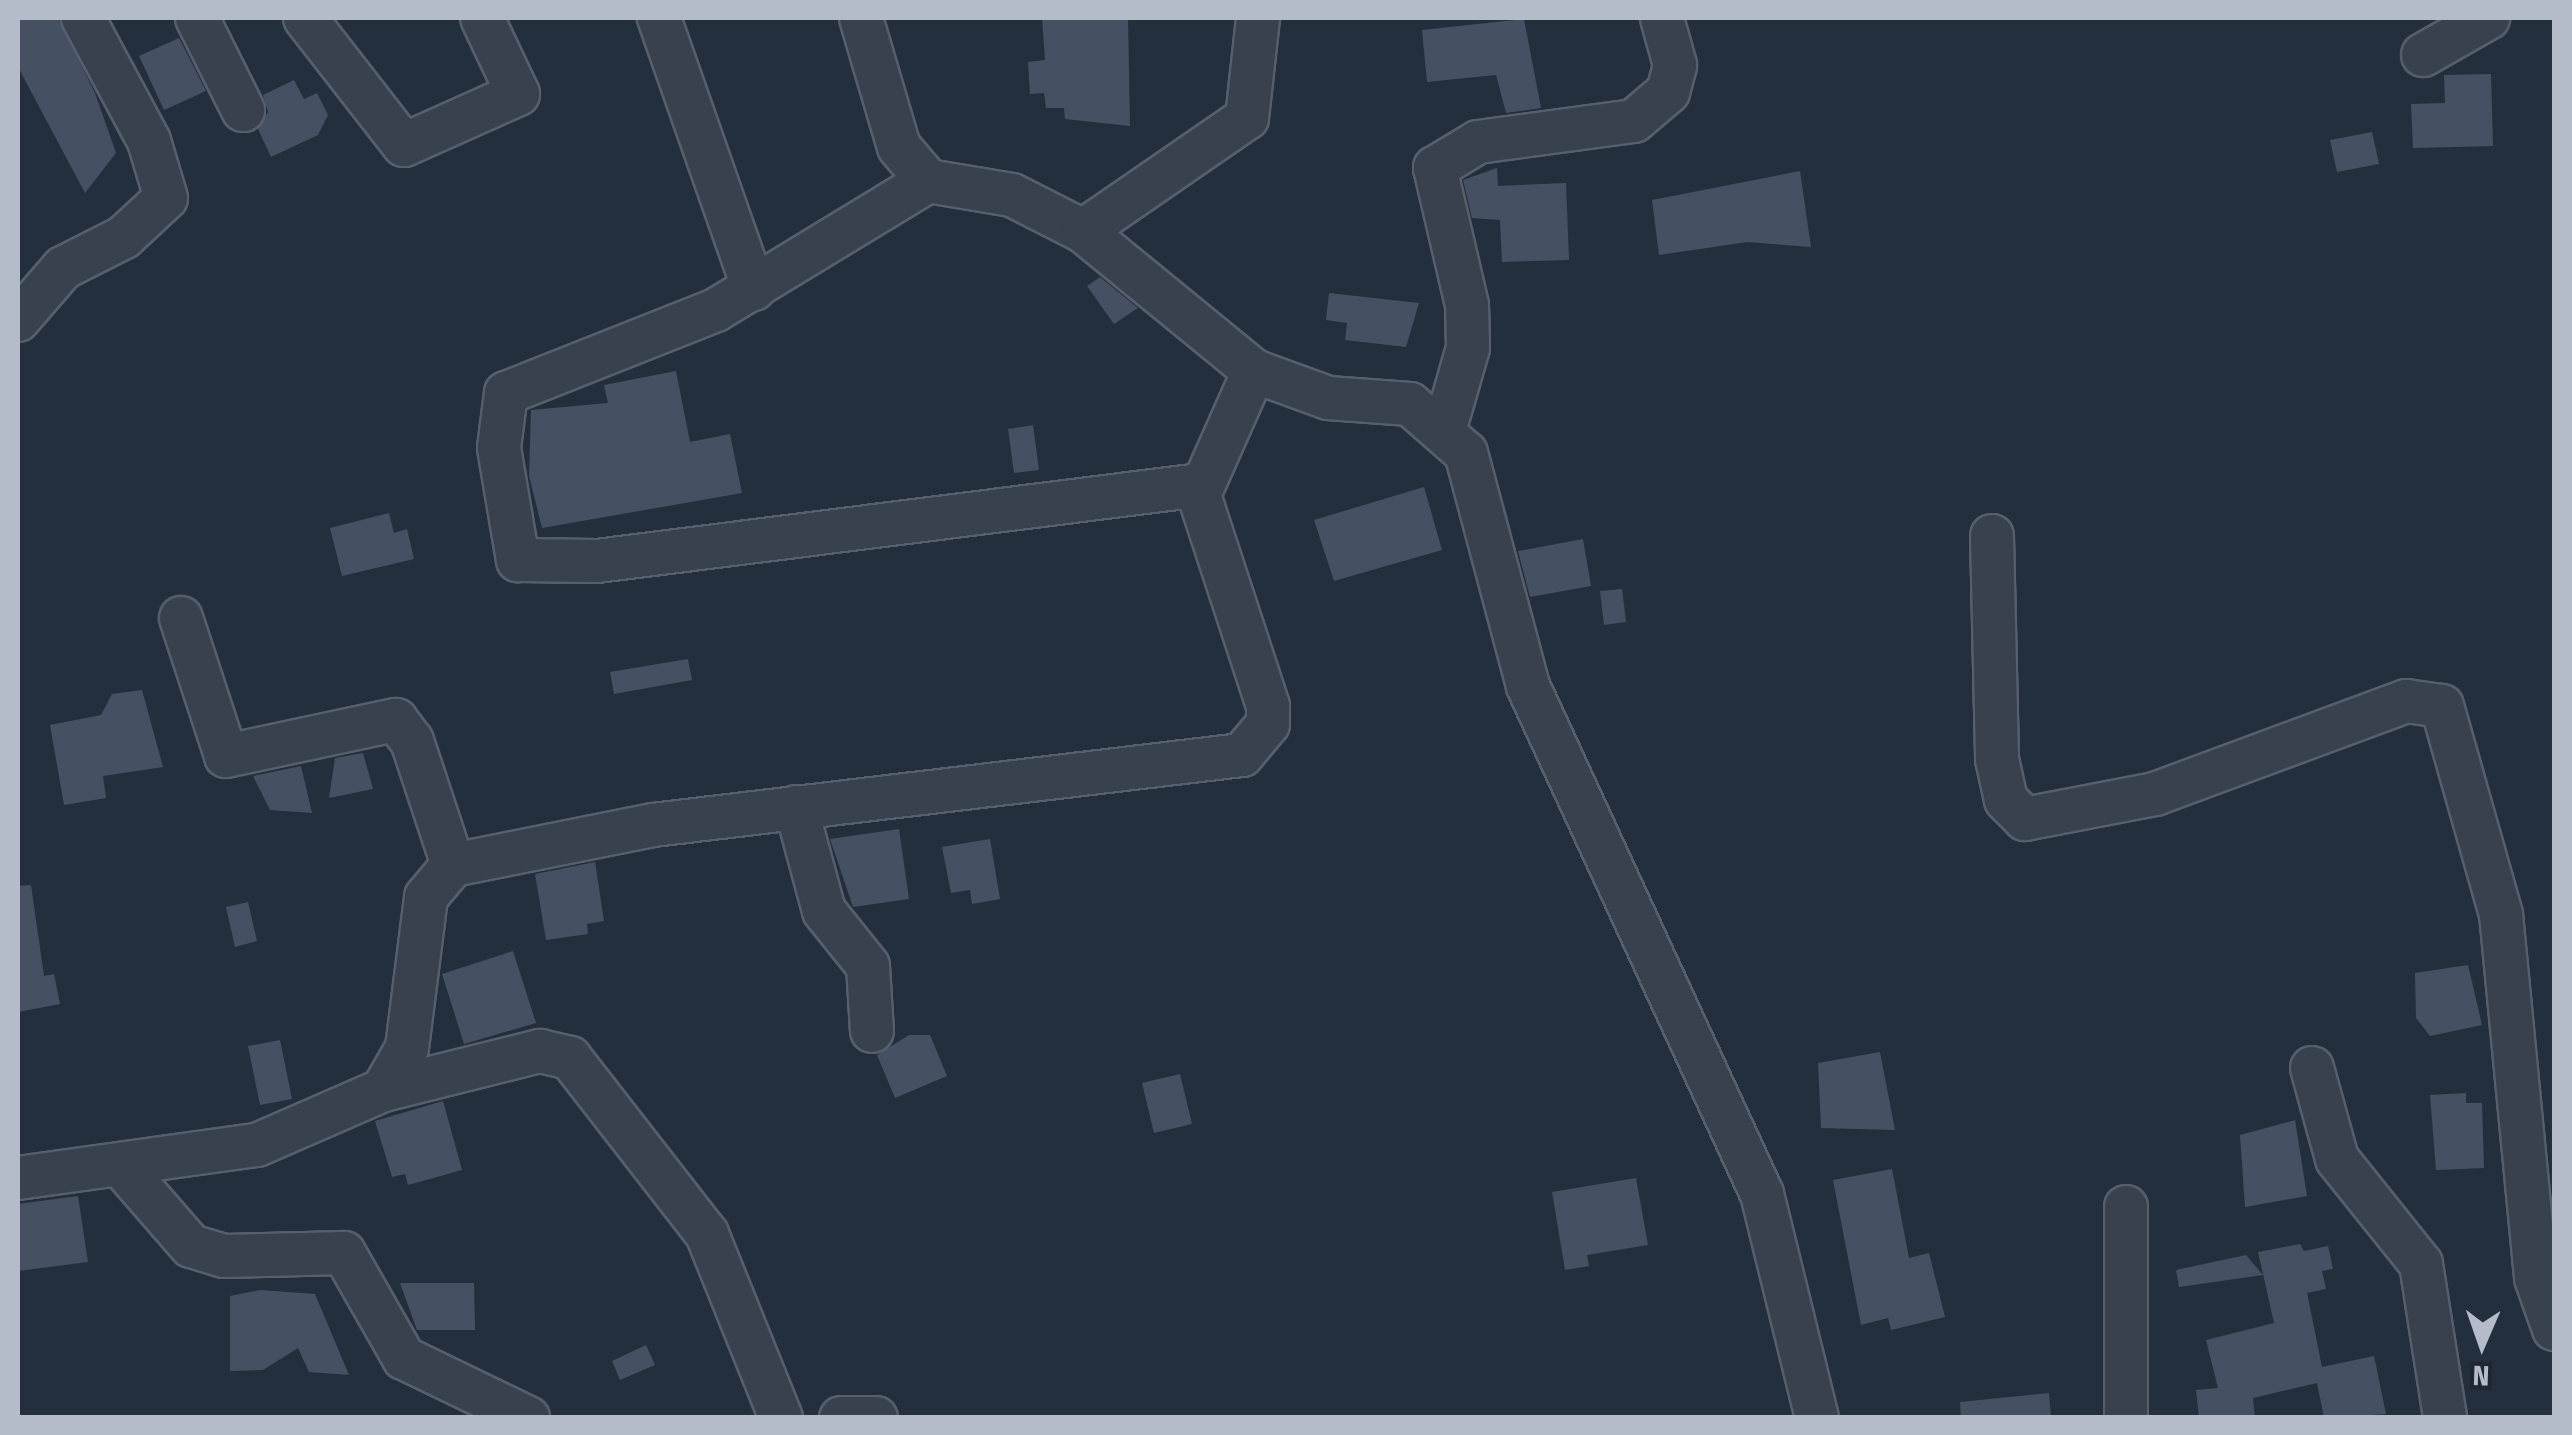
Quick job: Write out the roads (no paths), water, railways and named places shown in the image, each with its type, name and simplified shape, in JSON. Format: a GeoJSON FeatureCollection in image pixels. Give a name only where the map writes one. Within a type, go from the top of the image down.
{"type":"FeatureCollection","features":[{"type":"Feature","properties":{"kind":"street"},"geometry":{"type":"LineString","coordinates":[[18,320],[63,268],[124,237],[166,198],[149,141],[83,18]]}},
{"type":"Feature","properties":{"kind":"street"},"geometry":{"type":"LineString","coordinates":[[197,18],[243,110]]}},
{"type":"Feature","properties":{"kind":"street"},"geometry":{"type":"LineString","coordinates":[[305,18],[404,145],[518,94],[482,18]]}},
{"type":"Feature","properties":{"kind":"street"},"geometry":{"type":"LineString","coordinates":[[658,18],[754,289]]}},
{"type":"Feature","properties":{"kind":"street"},"geometry":{"type":"LineString","coordinates":[[861,18],[899,147],[928,180],[1012,195],[1082,231],[1254,372],[1328,398],[1410,404],[1445,428],[1466,453],[1528,686],[1762,1194],[1817,1418]]}},
{"type":"Feature","properties":{"kind":"street"},"geometry":{"type":"LineString","coordinates":[[1082,231],[1247,118],[1258,18]]}},
{"type":"Feature","properties":{"kind":"street"},"geometry":{"type":"LineString","coordinates":[[1445,428],[1468,320],[1435,168],[1478,142],[1634,121],[1668,92],[1674,65],[1662,18]]}},
{"type":"Feature","properties":{"kind":"street"},"geometry":{"type":"LineString","coordinates":[[2423,55],[2488,18]]}},
{"type":"Feature","properties":{"kind":"street"},"geometry":{"type":"LineString","coordinates":[[928,180],[754,289],[506,393],[498,448],[518,560],[582,562],[1200,484]]}},
{"type":"Feature","properties":{"kind":"street"},"geometry":{"type":"LineString","coordinates":[[382,1090],[408,1048],[426,897],[453,865],[796,807],[1221,758],[1257,743],[1268,706],[1200,484],[1254,372]]}},
{"type":"Feature","properties":{"kind":"street"},"geometry":{"type":"LineString","coordinates":[[1992,536],[1998,759],[2006,800],[2024,819],[2155,794],[2406,701],[2442,706],[2500,914],[2536,1278],[2554,1328]]}},
{"type":"Feature","properties":{"kind":"street"},"geometry":{"type":"LineString","coordinates":[[181,618],[226,756],[396,720],[412,741],[453,865]]}},
{"type":"Feature","properties":{"kind":"street"},"geometry":{"type":"LineString","coordinates":[[796,807],[824,911],[868,966],[872,1031]]}},
{"type":"Feature","properties":{"kind":"street"},"geometry":{"type":"LineString","coordinates":[[18,1178],[124,1170],[257,1145],[382,1090],[540,1052],[570,1058],[707,1234],[781,1418]]}},
{"type":"Feature","properties":{"kind":"street"},"geometry":{"type":"LineString","coordinates":[[2312,1068],[2337,1160],[2421,1264],[2445,1418]]}},
{"type":"Feature","properties":{"kind":"street"},"geometry":{"type":"LineString","coordinates":[[124,1170],[191,1246],[224,1256],[344,1253],[404,1358],[528,1418]]}},
{"type":"Feature","properties":{"kind":"street"},"geometry":{"type":"LineString","coordinates":[[2126,1207],[2126,1418]]}},
{"type":"Feature","properties":{"kind":"street"},"geometry":{"type":"LineString","coordinates":[[841,1418],[876,1418]]}}]}
